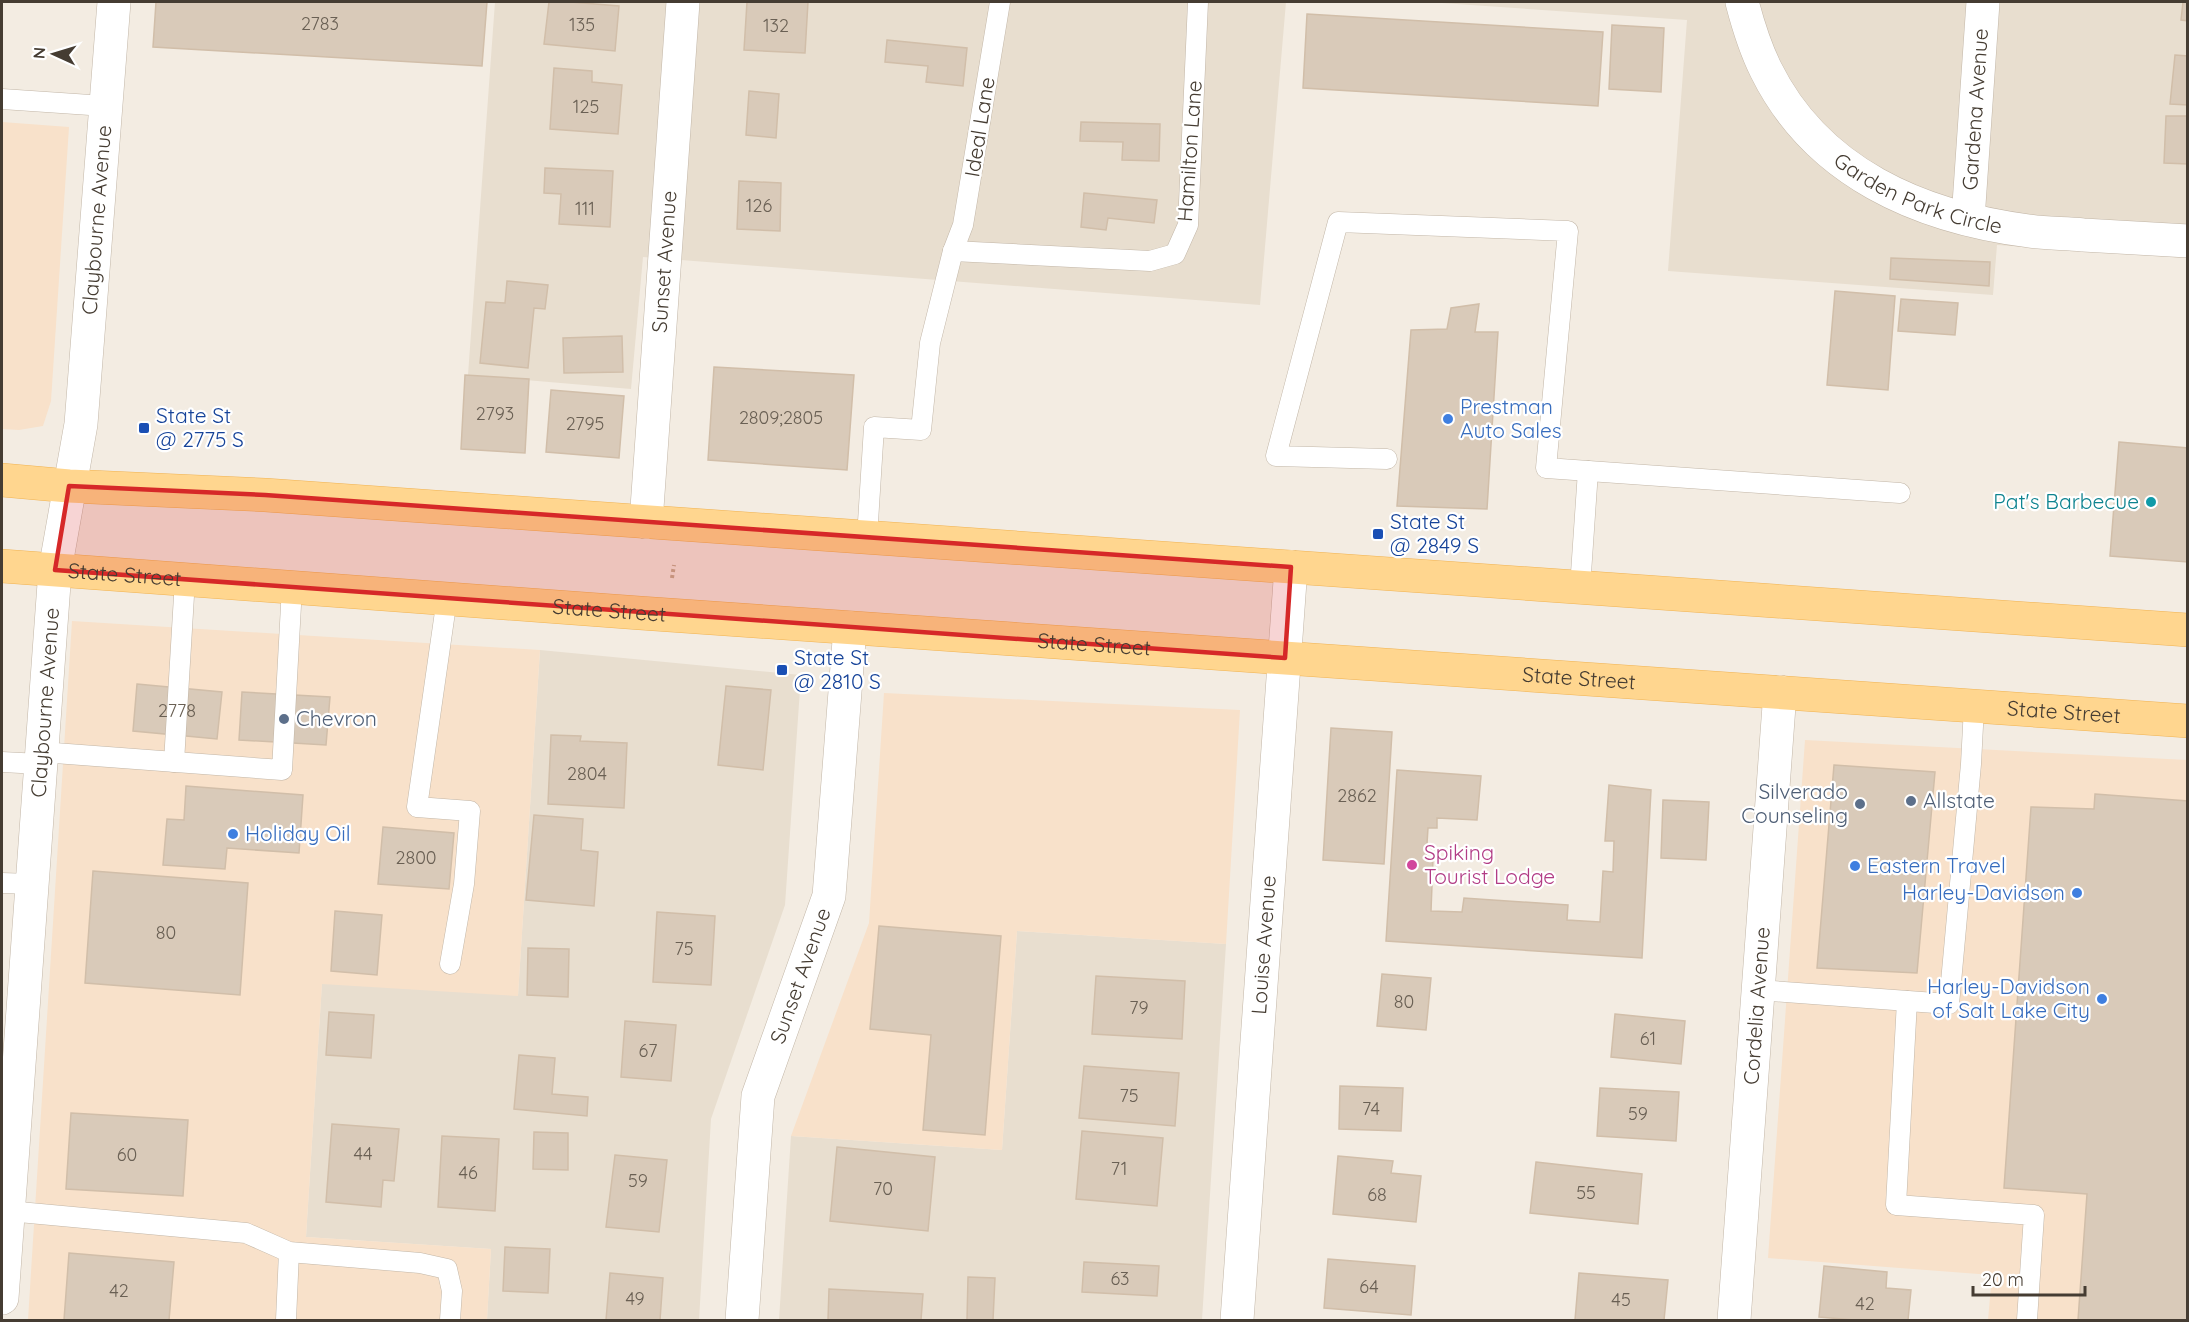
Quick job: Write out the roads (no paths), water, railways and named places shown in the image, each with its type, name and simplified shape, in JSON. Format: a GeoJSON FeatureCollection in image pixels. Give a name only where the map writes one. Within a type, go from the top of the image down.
{"type":"FeatureCollection","features":[{"type":"Feature","properties":{"kind":"main road"},"geometry":{"type":"LineString","coordinates":[[2,480],[69,486],[265,495],[2187,630]]}},
{"type":"Feature","properties":{"kind":"main road","name":"State Street"},"geometry":{"type":"LineString","coordinates":[[2,566],[850,628],[2187,721]]}},
{"type":"Feature","properties":{"kind":"street","name":"Claybourne Avenue"},"geometry":{"type":"LineString","coordinates":[[2,1298],[8,1211],[16,883],[41,758],[55,570],[81,424],[114,2]]}},
{"type":"Feature","properties":{"kind":"street","name":"Sunset Avenue"},"geometry":{"type":"LineString","coordinates":[[646,522],[683,2]]}},
{"type":"Feature","properties":{"kind":"street","name":"Garden Park Circle"},"geometry":{"type":"LineString","coordinates":[[1742,2],[1751,34],[1766,70],[1786,104],[1811,134],[1839,161],[1872,183],[1906,201],[1968,219],[2029,231],[2187,241]]}},
{"type":"Feature","properties":{"kind":"street","name":"Gardena Avenue"},"geometry":{"type":"LineString","coordinates":[[1968,219],[1983,2]]}},
{"type":"Feature","properties":{"kind":"street","name":"Louise Avenue"},"geometry":{"type":"LineString","coordinates":[[1237,1320],[1291,567]]}},
{"type":"Feature","properties":{"kind":"street","name":"Sunset Avenue"},"geometry":{"type":"LineString","coordinates":[[742,1320],[758,1096],[829,896],[850,628]]}},
{"type":"Feature","properties":{"kind":"street","name":"Cordelia Avenue"},"geometry":{"type":"LineString","coordinates":[[1734,1320],[1780,692]]}},
{"type":"Feature","properties":{"kind":"lane","name":"Ideal Lane"},"geometry":{"type":"LineString","coordinates":[[867,538],[874,427],[921,430],[930,343],[953,251],[963,225],[1000,2]]}},
{"type":"Feature","properties":{"kind":"lane","name":"Hamilton Lane"},"geometry":{"type":"LineString","coordinates":[[953,251],[1150,261],[1176,254],[1188,225],[1198,2]]}},
{"type":"Feature","properties":{"kind":"lane"},"geometry":{"type":"LineString","coordinates":[[2,99],[105,106]]}},
{"type":"Feature","properties":{"kind":"lane"},"geometry":{"type":"LineString","coordinates":[[1387,459],[1276,456],[1338,222],[1568,231],[1546,468],[1900,493]]}},
{"type":"Feature","properties":{"kind":"lane"},"geometry":{"type":"LineString","coordinates":[[1580,588],[1588,471]]}},
{"type":"Feature","properties":{"kind":"lane"},"geometry":{"type":"LineString","coordinates":[[174,762],[185,579]]}},
{"type":"Feature","properties":{"kind":"lane"},"geometry":{"type":"LineString","coordinates":[[2,762],[41,758],[174,762],[282,770],[292,586]]}},
{"type":"Feature","properties":{"kind":"lane"},"geometry":{"type":"LineString","coordinates":[[447,598],[417,807],[470,811],[464,884],[450,964]]}},
{"type":"Feature","properties":{"kind":"lane"},"geometry":{"type":"LineString","coordinates":[[1758,990],[1949,1004],[1971,764],[1974,706]]}},
{"type":"Feature","properties":{"kind":"lane"},"geometry":{"type":"LineString","coordinates":[[1907,1001],[1896,1205],[2034,1215],[2027,1320]]}},
{"type":"Feature","properties":{"kind":"lane"},"geometry":{"type":"LineString","coordinates":[[8,1211],[246,1233],[289,1252],[420,1263],[447,1269],[452,1292],[450,1320]]}},
{"type":"Feature","properties":{"kind":"lane"},"geometry":{"type":"LineString","coordinates":[[286,1320],[289,1252]]}},
{"type":"Feature","properties":{"kind":"place","name":"Prestman Auto Sales"},"geometry":{"type":"Point","coordinates":[1448,419]}},
{"type":"Feature","properties":{"kind":"place","name":"State St @ 2775 S"},"geometry":{"type":"Point","coordinates":[144,428]}},
{"type":"Feature","properties":{"kind":"place","name":"Pat's Barbecue"},"geometry":{"type":"Point","coordinates":[2151,502]}},
{"type":"Feature","properties":{"kind":"place","name":"State St @ 2849 S"},"geometry":{"type":"Point","coordinates":[1378,534]}},
{"type":"Feature","properties":{"kind":"place","name":"State St @ 2810 S"},"geometry":{"type":"Point","coordinates":[782,670]}},
{"type":"Feature","properties":{"kind":"place","name":"Chevron"},"geometry":{"type":"Point","coordinates":[284,719]}},
{"type":"Feature","properties":{"kind":"place","name":"Allstate"},"geometry":{"type":"Point","coordinates":[1911,801]}},
{"type":"Feature","properties":{"kind":"place","name":"Silverado Counseling"},"geometry":{"type":"Point","coordinates":[1860,804]}},
{"type":"Feature","properties":{"kind":"place","name":"Holiday Oil"},"geometry":{"type":"Point","coordinates":[233,834]}},
{"type":"Feature","properties":{"kind":"place","name":"Spiking Tourist Lodge"},"geometry":{"type":"Point","coordinates":[1412,865]}},
{"type":"Feature","properties":{"kind":"place","name":"Eastern Travel"},"geometry":{"type":"Point","coordinates":[1855,866]}},
{"type":"Feature","properties":{"kind":"place","name":"Harley-Davidson"},"geometry":{"type":"Point","coordinates":[2077,893]}},
{"type":"Feature","properties":{"kind":"place","name":"Harley-Davidson of Salt Lake City"},"geometry":{"type":"Point","coordinates":[2102,999]}}]}
